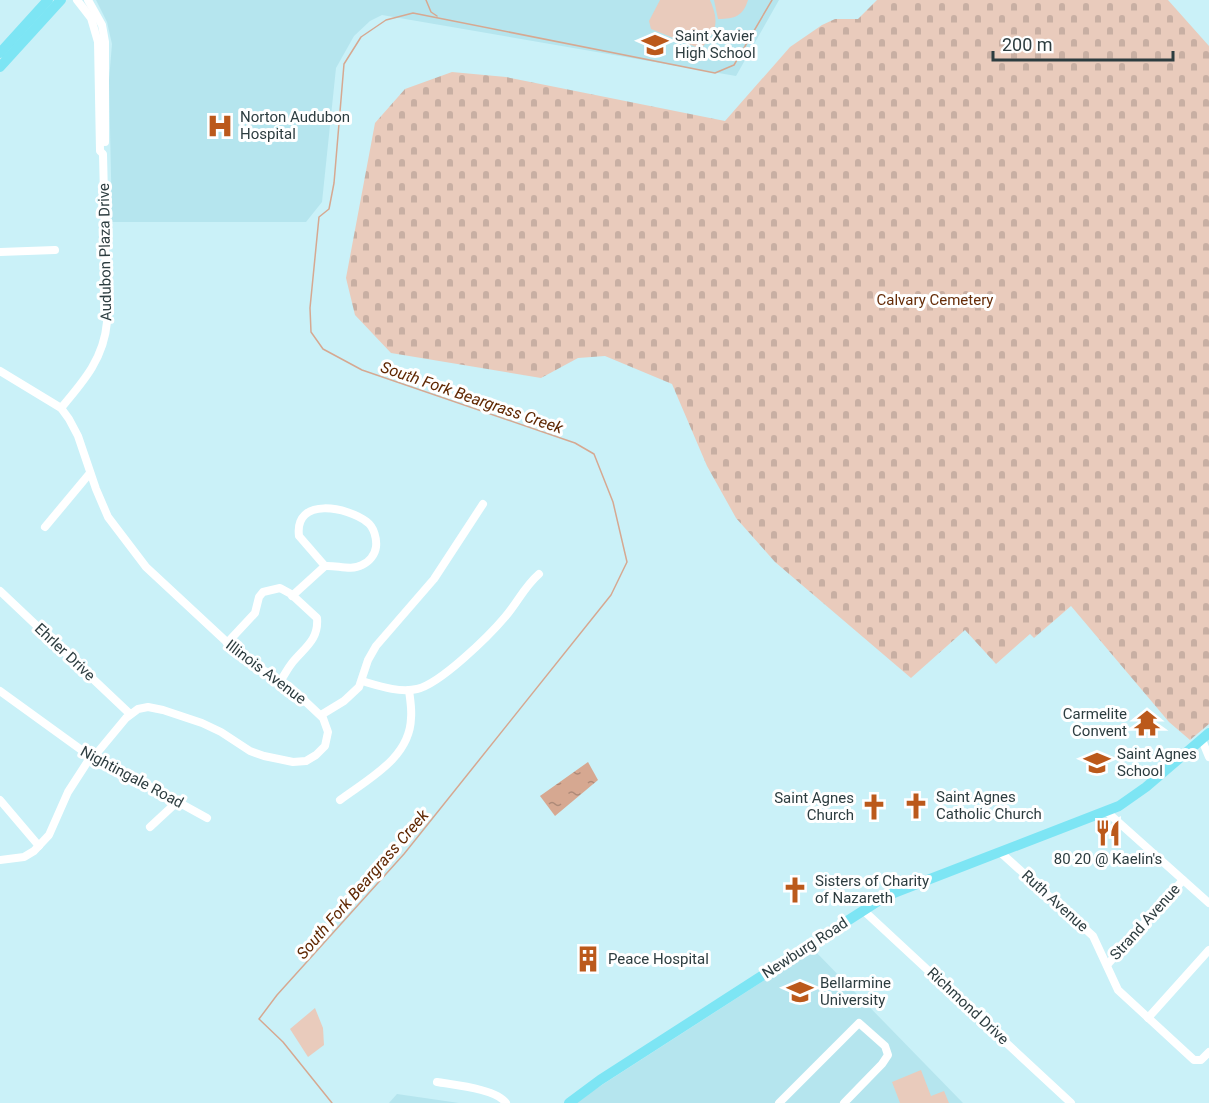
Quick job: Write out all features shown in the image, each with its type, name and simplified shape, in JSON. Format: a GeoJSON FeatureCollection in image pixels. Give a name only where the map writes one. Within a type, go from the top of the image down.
{"type":"FeatureCollection","features":[{"type":"Feature","properties":{"kind":"main road"},"geometry":{"type":"LineString","coordinates":[[0,53],[48,0]]}},
{"type":"Feature","properties":{"kind":"main road"},"geometry":{"type":"LineString","coordinates":[[0,67],[61,0]]}},
{"type":"Feature","properties":{"kind":"main road","name":"Newburg Road"},"geometry":{"type":"LineString","coordinates":[[569,1103],[600,1080],[863,910],[898,890],[1107,812],[1132,798],[1205,737]]}},
{"type":"Feature","properties":{"kind":"street","name":"Audubon Plaza Drive"},"geometry":{"type":"LineString","coordinates":[[77,0],[90,18],[98,42],[100,150],[103,154]]}},
{"type":"Feature","properties":{"kind":"street","name":"Audubon Plaza Drive"},"geometry":{"type":"LineString","coordinates":[[61,408],[92,371],[106,332],[103,154],[105,150],[105,42],[102,25],[88,0]]}},
{"type":"Feature","properties":{"kind":"street"},"geometry":{"type":"LineString","coordinates":[[0,252],[55,250]]}},
{"type":"Feature","properties":{"kind":"street","name":"Illinois Avenue"},"geometry":{"type":"LineString","coordinates":[[0,371],[61,408],[74,426],[108,517],[125,542],[158,579],[251,664],[281,680],[321,716],[328,732],[325,746],[312,758],[294,762],[250,751],[211,727],[163,710],[144,708],[130,714]]}},
{"type":"Feature","properties":{"kind":"street"},"geometry":{"type":"LineString","coordinates":[[45,527],[90,473]]}},
{"type":"Feature","properties":{"kind":"street"},"geometry":{"type":"LineString","coordinates":[[321,716],[355,692],[376,646],[434,579],[483,504]]}},
{"type":"Feature","properties":{"kind":"street"},"geometry":{"type":"LineString","coordinates":[[292,596],[325,566],[347,568],[361,566],[370,559],[376,546],[372,527],[367,522],[323,507],[303,517],[298,530],[299,536],[325,566]]}},
{"type":"Feature","properties":{"kind":"street"},"geometry":{"type":"LineString","coordinates":[[362,681],[390,689],[409,690],[438,679],[505,617],[526,586],[539,574]]}},
{"type":"Feature","properties":{"kind":"street"},"geometry":{"type":"LineString","coordinates":[[227,643],[255,613],[259,597],[263,592],[280,588],[292,596],[317,618],[318,626],[310,645],[293,662],[281,680]]}},
{"type":"Feature","properties":{"kind":"street","name":"Ehrler Drive"},"geometry":{"type":"LineString","coordinates":[[0,591],[130,714]]}},
{"type":"Feature","properties":{"kind":"street"},"geometry":{"type":"LineString","coordinates":[[340,800],[399,753],[407,736],[411,719],[409,690]]}},
{"type":"Feature","properties":{"kind":"street","name":"Nightingale Road"},"geometry":{"type":"LineString","coordinates":[[0,691],[87,754],[207,818]]}},
{"type":"Feature","properties":{"kind":"street"},"geometry":{"type":"LineString","coordinates":[[0,860],[30,854],[49,835],[74,783],[93,756],[130,714]]}},
{"type":"Feature","properties":{"kind":"street"},"geometry":{"type":"LineString","coordinates":[[1205,737],[1209,757]]}},
{"type":"Feature","properties":{"kind":"street"},"geometry":{"type":"LineString","coordinates":[[0,800],[39,846]]}},
{"type":"Feature","properties":{"kind":"street"},"geometry":{"type":"LineString","coordinates":[[150,826],[177,802]]}},
{"type":"Feature","properties":{"kind":"street"},"geometry":{"type":"LineString","coordinates":[[1107,812],[1209,903]]}},
{"type":"Feature","properties":{"kind":"street","name":"Ruth Avenue"},"geometry":{"type":"LineString","coordinates":[[1000,852],[1093,936],[1118,990],[1189,1056],[1197,1061],[1209,1052]]}},
{"type":"Feature","properties":{"kind":"street","name":"Strand Avenue"},"geometry":{"type":"LineString","coordinates":[[1107,965],[1183,880]]}},
{"type":"Feature","properties":{"kind":"street","name":"Richmond Drive"},"geometry":{"type":"LineString","coordinates":[[863,910],[1071,1103]]}},
{"type":"Feature","properties":{"kind":"street"},"geometry":{"type":"LineString","coordinates":[[1148,1018],[1209,950]]}},
{"type":"Feature","properties":{"kind":"street"},"geometry":{"type":"LineString","coordinates":[[779,1103],[859,1023],[885,1046],[888,1055],[844,1103]]}},
{"type":"Feature","properties":{"kind":"street"},"geometry":{"type":"LineString","coordinates":[[437,1082],[489,1092],[502,1096],[506,1103]]}},
{"type":"Feature","properties":{"kind":"shaded area","name":"Norton Audubon Hospital"},"geometry":{"type":"Polygon","coordinates":[[[96,0],[779,0],[736,76],[382,15],[370,21],[354,36],[336,68],[322,202],[306,222],[112,222],[109,80],[112,44],[107,22],[96,0]]]}},
{"type":"Feature","properties":{"kind":"shaded area","name":"Bellarmine University"},"geometry":{"type":"Polygon","coordinates":[[[813,949],[963,1103],[574,1103],[813,949]]]}},
{"type":"Feature","properties":{"kind":"shaded area"},"geometry":{"type":"Polygon","coordinates":[[[397,1094],[459,1103],[389,1103],[397,1094]]]}},
{"type":"Feature","properties":{"kind":"green space"},"geometry":{"type":"Polygon","coordinates":[[[660,0],[710,0],[716,21],[710,37],[701,49],[651,29],[649,21],[660,0]]]}},
{"type":"Feature","properties":{"kind":"green space"},"geometry":{"type":"Polygon","coordinates":[[[714,0],[748,0],[744,10],[738,16],[718,19],[714,0]]]}},
{"type":"Feature","properties":{"kind":"green space","name":"Calvary Cemetery"},"geometry":{"type":"Polygon","coordinates":[[[877,0],[1168,0],[1209,46],[1209,724],[1190,740],[1169,722],[1071,606],[1034,638],[1030,634],[996,664],[965,630],[911,678],[775,562],[736,518],[707,466],[672,384],[605,356],[578,358],[541,378],[391,353],[355,315],[346,278],[375,123],[405,89],[452,72],[506,77],[725,121],[790,47],[835,19],[858,19],[877,0]]]}},
{"type":"Feature","properties":{"kind":"green space"},"geometry":{"type":"Polygon","coordinates":[[[315,1008],[323,1028],[324,1045],[308,1057],[290,1029],[315,1008]]]}},
{"type":"Feature","properties":{"kind":"green space"},"geometry":{"type":"Polygon","coordinates":[[[921,1070],[931,1096],[944,1091],[949,1103],[900,1103],[892,1082],[921,1070]]]}},
{"type":"Feature","properties":{"kind":"water"},"geometry":{"type":"Polygon","coordinates":[[[588,762],[598,780],[555,816],[540,796],[588,762]]]}},
{"type":"Feature","properties":{"kind":"waterway"},"geometry":{"type":"LineString","coordinates":[[426,0],[431,12],[437,16]]}},
{"type":"Feature","properties":{"kind":"waterway","name":"South Fork Beargrass Creek"},"geometry":{"type":"LineString","coordinates":[[332,1103],[283,1042],[259,1019],[277,995],[404,854],[611,595],[627,562],[613,502],[594,454],[575,443],[362,370],[323,349],[311,332],[310,308],[319,217],[329,209],[334,183],[344,64],[361,37],[386,20],[413,13],[715,73],[734,65],[772,0]]}},
{"type":"Feature","properties":{"kind":"place","name":"Saint Xavier High School"},"geometry":{"type":"Point","coordinates":[655,45]}},
{"type":"Feature","properties":{"kind":"place","name":"Norton Audubon Hospital"},"geometry":{"type":"Point","coordinates":[220,126]}},
{"type":"Feature","properties":{"kind":"place","name":"Carmelite Convent"},"geometry":{"type":"Point","coordinates":[1147,723]}},
{"type":"Feature","properties":{"kind":"place","name":"Saint Agnes School"},"geometry":{"type":"Point","coordinates":[1097,763]}},
{"type":"Feature","properties":{"kind":"place","name":"Saint Agnes Catholic Church"},"geometry":{"type":"Point","coordinates":[916,806]}},
{"type":"Feature","properties":{"kind":"place","name":"Saint Agnes Church"},"geometry":{"type":"Point","coordinates":[874,807]}},
{"type":"Feature","properties":{"kind":"place","name":"80 20 @ Kaelin's"},"geometry":{"type":"Point","coordinates":[1108,833]}},
{"type":"Feature","properties":{"kind":"place","name":"Sisters of Charity of Nazareth"},"geometry":{"type":"Point","coordinates":[795,890]}},
{"type":"Feature","properties":{"kind":"place","name":"Peace Hospital"},"geometry":{"type":"Point","coordinates":[588,959]}},
{"type":"Feature","properties":{"kind":"place","name":"Bellarmine University"},"geometry":{"type":"Point","coordinates":[800,992]}}]}
